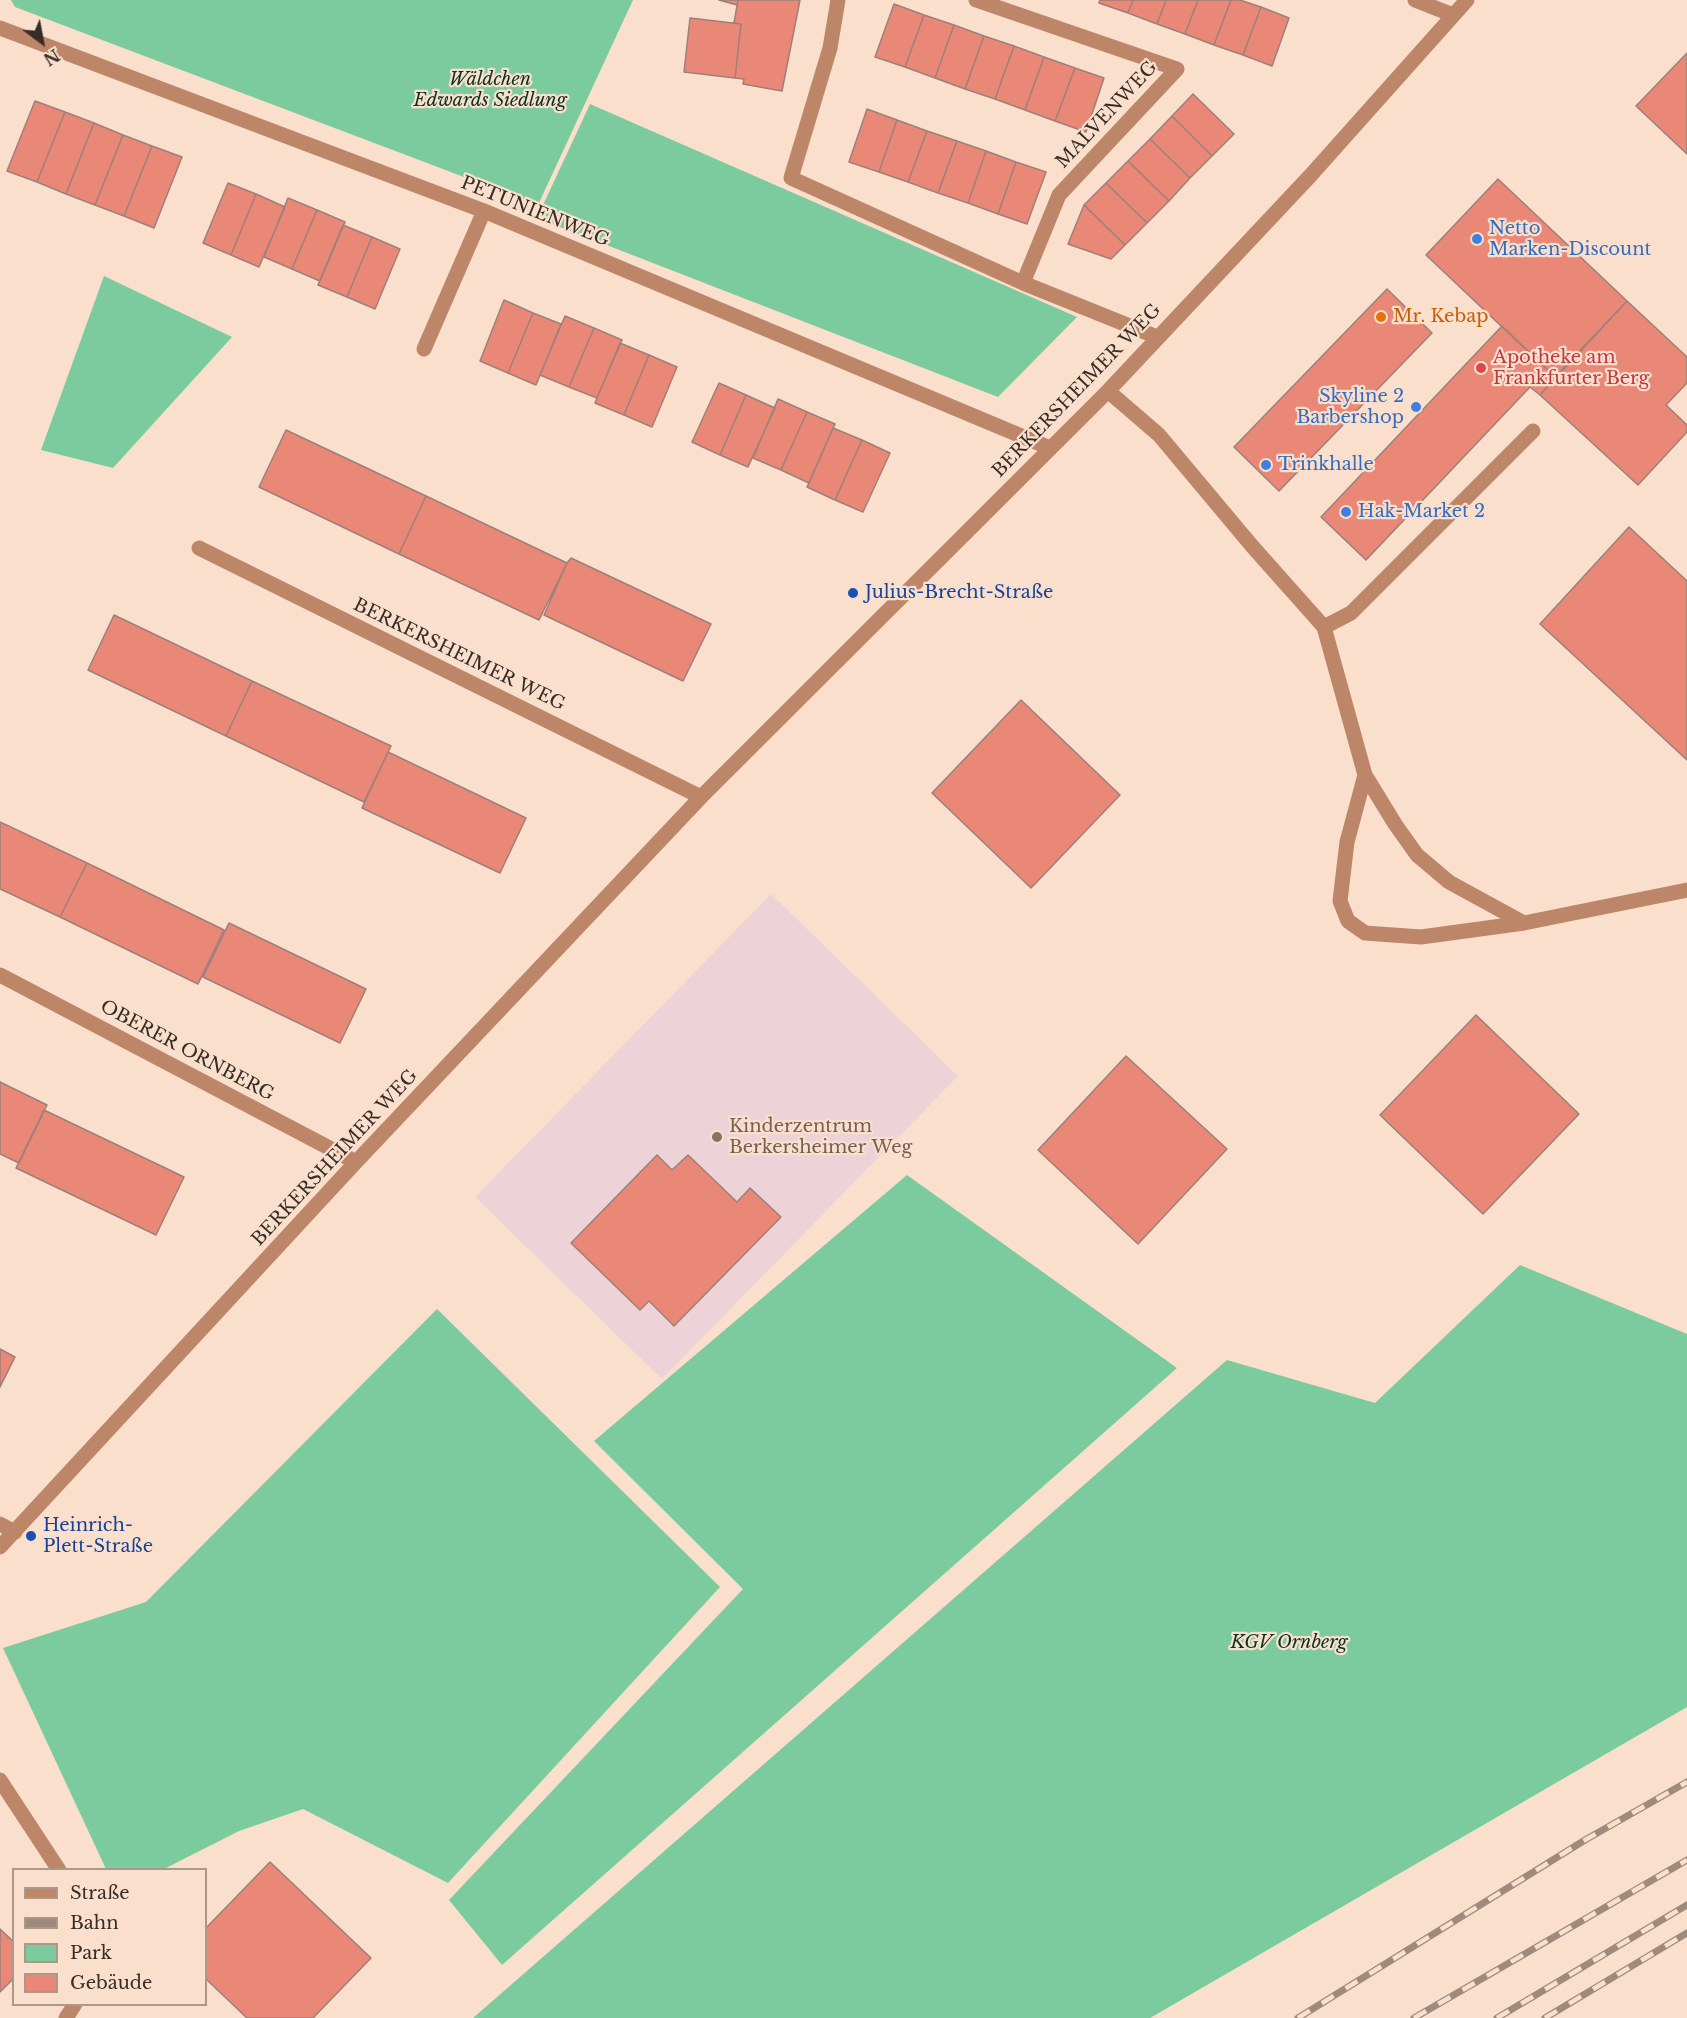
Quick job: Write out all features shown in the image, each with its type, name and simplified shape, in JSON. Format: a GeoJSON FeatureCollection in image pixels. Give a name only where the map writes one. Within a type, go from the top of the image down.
{"type":"FeatureCollection","features":[{"type":"Feature","properties":{"kind":"street"},"geometry":{"type":"LineString","coordinates":[[838,0],[830,48],[791,178],[1023,283],[1156,337]]}},
{"type":"Feature","properties":{"kind":"street","name":"MALVENWEG"},"geometry":{"type":"LineString","coordinates":[[976,0],[1177,69],[1059,195],[1023,283]]}},
{"type":"Feature","properties":{"kind":"street"},"geometry":{"type":"LineString","coordinates":[[1415,0],[1453,15]]}},
{"type":"Feature","properties":{"kind":"street","name":"BERKERSHEIMER WEG"},"geometry":{"type":"LineString","coordinates":[[0,1547],[356,1162],[701,798],[1108,391],[1156,337],[1310,176],[1467,0]]}},
{"type":"Feature","properties":{"kind":"street","name":"PETUNIENWEG"},"geometry":{"type":"LineString","coordinates":[[0,28],[484,211],[1050,448]]}},
{"type":"Feature","properties":{"kind":"street"},"geometry":{"type":"LineString","coordinates":[[424,349],[484,211]]}},
{"type":"Feature","properties":{"kind":"street"},"geometry":{"type":"LineString","coordinates":[[1108,391],[1159,435],[1252,546],[1324,627],[1365,775],[1395,824],[1418,855],[1449,882],[1524,923]]}},
{"type":"Feature","properties":{"kind":"street"},"geometry":{"type":"LineString","coordinates":[[1324,627],[1351,614],[1533,431]]}},
{"type":"Feature","properties":{"kind":"street","name":"BERKERSHEIMER WEG"},"geometry":{"type":"LineString","coordinates":[[199,548],[701,798]]}},
{"type":"Feature","properties":{"kind":"street"},"geometry":{"type":"LineString","coordinates":[[1365,775],[1347,842],[1340,901],[1348,921],[1365,933],[1421,937],[1524,923],[1687,890]]}},
{"type":"Feature","properties":{"kind":"street","name":"OBERER ORNBERG"},"geometry":{"type":"LineString","coordinates":[[0,975],[356,1162]]}},
{"type":"Feature","properties":{"kind":"street"},"geometry":{"type":"LineString","coordinates":[[0,1524],[15,1532]]}},
{"type":"Feature","properties":{"kind":"street"},"geometry":{"type":"LineString","coordinates":[[0,1780],[58,1868]]}},
{"type":"Feature","properties":{"kind":"shaded area","name":"Kinderzentrum Berkersheimer Weg"},"geometry":{"type":"Polygon","coordinates":[[[771,894],[958,1076],[662,1379],[475,1197],[771,894]]]}},
{"type":"Feature","properties":{"kind":"green space","name":"Wäldchen Edwards Siedlung"},"geometry":{"type":"Polygon","coordinates":[[[11,0],[633,0],[538,205],[15,7],[11,0]]]}},
{"type":"Feature","properties":{"kind":"green space"},"geometry":{"type":"Polygon","coordinates":[[[590,104],[1077,317],[998,397],[537,218],[590,104]]]}},
{"type":"Feature","properties":{"kind":"green space"},"geometry":{"type":"Polygon","coordinates":[[[104,276],[232,337],[113,468],[41,450],[104,276]]]}},
{"type":"Feature","properties":{"kind":"green space"},"geometry":{"type":"Polygon","coordinates":[[[907,1175],[1177,1368],[502,1965],[449,1900],[743,1589],[594,1441],[907,1175]]]}},
{"type":"Feature","properties":{"kind":"green space","name":"KGV Ornberg"},"geometry":{"type":"Polygon","coordinates":[[[1520,1265],[1687,1334],[1687,1707],[1150,2018],[473,2018],[1227,1360],[1375,1403],[1520,1265]]]}},
{"type":"Feature","properties":{"kind":"green space"},"geometry":{"type":"Polygon","coordinates":[[[437,1309],[720,1587],[448,1883],[303,1809],[239,1831],[166,1868],[106,1868],[3,1648],[146,1602],[437,1309]]]}},
{"type":"Feature","properties":{"kind":"building"},"geometry":{"type":"Polygon","coordinates":[[[719,0],[738,0],[737,5],[719,0]]]}},
{"type":"Feature","properties":{"kind":"building"},"geometry":{"type":"Polygon","coordinates":[[[738,0],[800,0],[782,91],[743,84],[744,79],[735,78],[741,24],[734,23],[738,0]]]}},
{"type":"Feature","properties":{"kind":"building"},"geometry":{"type":"Polygon","coordinates":[[[1100,0],[1133,0],[1128,13],[1099,3],[1100,0]]]}},
{"type":"Feature","properties":{"kind":"building"},"geometry":{"type":"Polygon","coordinates":[[[1133,0],[1166,0],[1157,24],[1128,13],[1133,0]]]}},
{"type":"Feature","properties":{"kind":"building"},"geometry":{"type":"Polygon","coordinates":[[[1166,0],[1198,0],[1185,34],[1157,24],[1166,0]]]}},
{"type":"Feature","properties":{"kind":"building"},"geometry":{"type":"Polygon","coordinates":[[[1198,0],[1231,0],[1214,45],[1185,34],[1198,0]]]}},
{"type":"Feature","properties":{"kind":"building"},"geometry":{"type":"Polygon","coordinates":[[[1231,0],[1240,0],[1261,7],[1243,55],[1214,45],[1231,0]]]}},
{"type":"Feature","properties":{"kind":"building"},"geometry":{"type":"Polygon","coordinates":[[[894,4],[924,15],[905,67],[875,57],[894,4]]]}},
{"type":"Feature","properties":{"kind":"building"},"geometry":{"type":"Polygon","coordinates":[[[1261,7],[1289,18],[1272,66],[1243,55],[1261,7]]]}},
{"type":"Feature","properties":{"kind":"building"},"geometry":{"type":"Polygon","coordinates":[[[924,15],[954,25],[935,78],[905,67],[924,15]]]}},
{"type":"Feature","properties":{"kind":"building"},"geometry":{"type":"Polygon","coordinates":[[[690,18],[741,24],[735,78],[684,72],[690,18]]]}},
{"type":"Feature","properties":{"kind":"building"},"geometry":{"type":"Polygon","coordinates":[[[954,25],[984,36],[965,89],[935,78],[954,25]]]}},
{"type":"Feature","properties":{"kind":"building"},"geometry":{"type":"Polygon","coordinates":[[[984,36],[1014,46],[995,99],[965,89],[984,36]]]}},
{"type":"Feature","properties":{"kind":"building"},"geometry":{"type":"Polygon","coordinates":[[[1014,46],[1044,57],[1025,110],[995,99],[1014,46]]]}},
{"type":"Feature","properties":{"kind":"building"},"geometry":{"type":"Polygon","coordinates":[[[1687,53],[1687,154],[1636,106],[1687,53]]]}},
{"type":"Feature","properties":{"kind":"building"},"geometry":{"type":"Polygon","coordinates":[[[1044,57],[1075,68],[1055,121],[1025,110],[1044,57]]]}},
{"type":"Feature","properties":{"kind":"building"},"geometry":{"type":"Polygon","coordinates":[[[1075,68],[1104,78],[1086,132],[1055,121],[1075,68]]]}},
{"type":"Feature","properties":{"kind":"building"},"geometry":{"type":"Polygon","coordinates":[[[1193,94],[1234,134],[1212,156],[1172,116],[1193,94]]]}},
{"type":"Feature","properties":{"kind":"building"},"geometry":{"type":"Polygon","coordinates":[[[35,101],[65,112],[37,182],[7,171],[35,101]]]}},
{"type":"Feature","properties":{"kind":"building"},"geometry":{"type":"Polygon","coordinates":[[[867,109],[897,120],[879,172],[849,162],[867,109]]]}},
{"type":"Feature","properties":{"kind":"building"},"geometry":{"type":"Polygon","coordinates":[[[65,112],[94,123],[66,194],[37,182],[65,112]]]}},
{"type":"Feature","properties":{"kind":"building"},"geometry":{"type":"Polygon","coordinates":[[[1172,116],[1212,156],[1190,178],[1150,139],[1172,116]]]}},
{"type":"Feature","properties":{"kind":"building"},"geometry":{"type":"Polygon","coordinates":[[[897,120],[927,131],[908,182],[879,172],[897,120]]]}},
{"type":"Feature","properties":{"kind":"building"},"geometry":{"type":"Polygon","coordinates":[[[94,123],[123,135],[95,205],[66,194],[94,123]]]}},
{"type":"Feature","properties":{"kind":"building"},"geometry":{"type":"Polygon","coordinates":[[[927,131],[957,141],[938,193],[908,182],[927,131]]]}},
{"type":"Feature","properties":{"kind":"building"},"geometry":{"type":"Polygon","coordinates":[[[123,135],[152,146],[124,216],[95,205],[123,135]]]}},
{"type":"Feature","properties":{"kind":"building"},"geometry":{"type":"Polygon","coordinates":[[[1150,139],[1190,178],[1169,201],[1128,161],[1150,139]]]}},
{"type":"Feature","properties":{"kind":"building"},"geometry":{"type":"Polygon","coordinates":[[[957,141],[986,151],[968,203],[938,193],[957,141]]]}},
{"type":"Feature","properties":{"kind":"building"},"geometry":{"type":"Polygon","coordinates":[[[152,146],[182,157],[154,228],[124,216],[152,146]]]}},
{"type":"Feature","properties":{"kind":"building"},"geometry":{"type":"Polygon","coordinates":[[[986,151],[1016,162],[998,214],[968,203],[986,151]]]}},
{"type":"Feature","properties":{"kind":"building"},"geometry":{"type":"Polygon","coordinates":[[[1128,161],[1169,201],[1147,223],[1106,183],[1128,161]]]}},
{"type":"Feature","properties":{"kind":"building"},"geometry":{"type":"Polygon","coordinates":[[[1016,162],[1046,172],[1027,224],[998,214],[1016,162]]]}},
{"type":"Feature","properties":{"kind":"building"},"geometry":{"type":"Polygon","coordinates":[[[1498,179],[1627,301],[1555,377],[1426,255],[1498,179]]]}},
{"type":"Feature","properties":{"kind":"building"},"geometry":{"type":"Polygon","coordinates":[[[228,183],[256,194],[231,255],[203,243],[228,183]]]}},
{"type":"Feature","properties":{"kind":"building"},"geometry":{"type":"Polygon","coordinates":[[[1106,183],[1147,223],[1125,245],[1084,205],[1106,183]]]}},
{"type":"Feature","properties":{"kind":"building"},"geometry":{"type":"Polygon","coordinates":[[[256,194],[285,207],[259,267],[231,255],[256,194]]]}},
{"type":"Feature","properties":{"kind":"building"},"geometry":{"type":"Polygon","coordinates":[[[288,198],[317,210],[292,269],[264,257],[288,198]]]}},
{"type":"Feature","properties":{"kind":"building"},"geometry":{"type":"Polygon","coordinates":[[[1084,205],[1125,245],[1111,259],[1068,244],[1084,205]]]}},
{"type":"Feature","properties":{"kind":"building"},"geometry":{"type":"Polygon","coordinates":[[[317,210],[345,222],[320,281],[292,269],[317,210]]]}},
{"type":"Feature","properties":{"kind":"building"},"geometry":{"type":"Polygon","coordinates":[[[343,225],[372,237],[347,297],[318,285],[343,225]]]}},
{"type":"Feature","properties":{"kind":"building"},"geometry":{"type":"Polygon","coordinates":[[[372,237],[400,249],[375,309],[347,297],[372,237]]]}},
{"type":"Feature","properties":{"kind":"building"},"geometry":{"type":"Polygon","coordinates":[[[1387,289],[1432,333],[1279,491],[1234,447],[1387,289]]]}},
{"type":"Feature","properties":{"kind":"building"},"geometry":{"type":"Polygon","coordinates":[[[504,300],[533,313],[508,373],[480,361],[504,300]]]}},
{"type":"Feature","properties":{"kind":"building"},"geometry":{"type":"Polygon","coordinates":[[[1627,301],[1687,357],[1687,383],[1666,405],[1687,425],[1687,432],[1638,485],[1540,395],[1627,301]]]}},
{"type":"Feature","properties":{"kind":"building"},"geometry":{"type":"Polygon","coordinates":[[[533,313],[561,324],[536,385],[508,373],[533,313]]]}},
{"type":"Feature","properties":{"kind":"building"},"geometry":{"type":"Polygon","coordinates":[[[565,316],[594,328],[569,387],[540,375],[565,316]]]}},
{"type":"Feature","properties":{"kind":"building"},"geometry":{"type":"Polygon","coordinates":[[[1502,326],[1555,377],[1540,395],[1530,387],[1366,560],[1321,517],[1502,326]]]}},
{"type":"Feature","properties":{"kind":"building"},"geometry":{"type":"Polygon","coordinates":[[[594,328],[622,340],[597,398],[569,387],[594,328]]]}},
{"type":"Feature","properties":{"kind":"building"},"geometry":{"type":"Polygon","coordinates":[[[620,343],[649,355],[624,415],[595,403],[620,343]]]}},
{"type":"Feature","properties":{"kind":"building"},"geometry":{"type":"Polygon","coordinates":[[[649,355],[677,367],[652,427],[624,415],[649,355]]]}},
{"type":"Feature","properties":{"kind":"building"},"geometry":{"type":"Polygon","coordinates":[[[719,383],[746,395],[720,455],[692,442],[719,383]]]}},
{"type":"Feature","properties":{"kind":"building"},"geometry":{"type":"Polygon","coordinates":[[[746,395],[775,408],[748,467],[720,455],[746,395]]]}},
{"type":"Feature","properties":{"kind":"building"},"geometry":{"type":"Polygon","coordinates":[[[778,399],[807,412],[781,470],[753,458],[778,399]]]}},
{"type":"Feature","properties":{"kind":"building"},"geometry":{"type":"Polygon","coordinates":[[[807,412],[835,424],[809,483],[781,470],[807,412]]]}},
{"type":"Feature","properties":{"kind":"building"},"geometry":{"type":"Polygon","coordinates":[[[833,428],[862,440],[835,500],[807,487],[833,428]]]}},
{"type":"Feature","properties":{"kind":"building"},"geometry":{"type":"Polygon","coordinates":[[[286,430],[426,496],[399,554],[259,487],[286,430]]]}},
{"type":"Feature","properties":{"kind":"building"},"geometry":{"type":"Polygon","coordinates":[[[862,440],[890,453],[863,512],[835,500],[862,440]]]}},
{"type":"Feature","properties":{"kind":"building"},"geometry":{"type":"Polygon","coordinates":[[[426,496],[567,563],[539,620],[399,554],[426,496]]]}},
{"type":"Feature","properties":{"kind":"building"},"geometry":{"type":"Polygon","coordinates":[[[1629,527],[1687,581],[1687,760],[1540,624],[1629,527]]]}},
{"type":"Feature","properties":{"kind":"building"},"geometry":{"type":"Polygon","coordinates":[[[571,558],[711,624],[683,681],[544,615],[571,558]]]}},
{"type":"Feature","properties":{"kind":"building"},"geometry":{"type":"Polygon","coordinates":[[[114,615],[252,681],[226,736],[88,670],[114,615]]]}},
{"type":"Feature","properties":{"kind":"building"},"geometry":{"type":"Polygon","coordinates":[[[252,681],[391,746],[364,802],[226,736],[252,681]]]}},
{"type":"Feature","properties":{"kind":"building"},"geometry":{"type":"Polygon","coordinates":[[[1021,700],[1120,795],[1031,888],[932,793],[1021,700]]]}},
{"type":"Feature","properties":{"kind":"building"},"geometry":{"type":"Polygon","coordinates":[[[388,752],[526,818],[500,873],[362,808],[388,752]]]}},
{"type":"Feature","properties":{"kind":"building"},"geometry":{"type":"Polygon","coordinates":[[[0,822],[87,863],[60,917],[0,889],[0,822]]]}},
{"type":"Feature","properties":{"kind":"building"},"geometry":{"type":"Polygon","coordinates":[[[87,863],[224,930],[198,984],[60,917],[87,863]]]}},
{"type":"Feature","properties":{"kind":"building"},"geometry":{"type":"Polygon","coordinates":[[[229,923],[366,989],[340,1043],[203,977],[229,923]]]}},
{"type":"Feature","properties":{"kind":"building"},"geometry":{"type":"Polygon","coordinates":[[[1476,1015],[1579,1114],[1483,1214],[1380,1115],[1476,1015]]]}},
{"type":"Feature","properties":{"kind":"building"},"geometry":{"type":"Polygon","coordinates":[[[1126,1056],[1227,1149],[1138,1244],[1038,1150],[1126,1056]]]}},
{"type":"Feature","properties":{"kind":"building"},"geometry":{"type":"Polygon","coordinates":[[[0,1082],[47,1105],[19,1163],[0,1154],[0,1082]]]}},
{"type":"Feature","properties":{"kind":"building"},"geometry":{"type":"Polygon","coordinates":[[[44,1110],[184,1177],[156,1235],[16,1168],[44,1110]]]}},
{"type":"Feature","properties":{"kind":"building"},"geometry":{"type":"Polygon","coordinates":[[[657,1155],[672,1170],[688,1155],[737,1202],[750,1188],[781,1217],[674,1326],[649,1301],[640,1310],[571,1243],[657,1155]]]}},
{"type":"Feature","properties":{"kind":"building"},"geometry":{"type":"Polygon","coordinates":[[[0,1349],[15,1357],[0,1387],[0,1349]]]}},
{"type":"Feature","properties":{"kind":"building"},"geometry":{"type":"Polygon","coordinates":[[[270,1862],[371,1958],[313,2018],[247,2018],[207,1980],[207,1927],[270,1862]]]}},
{"type":"Feature","properties":{"kind":"building"},"geometry":{"type":"Polygon","coordinates":[[[0,1929],[12,1940],[12,1980],[0,1992],[0,1929]]]}},
{"type":"Feature","properties":{"kind":"railway"},"geometry":{"type":"LineString","coordinates":[[1298,2018],[1585,1840],[1687,1782]]}},
{"type":"Feature","properties":{"kind":"railway"},"geometry":{"type":"LineString","coordinates":[[1414,2018],[1687,1860]]}},
{"type":"Feature","properties":{"kind":"railway"},"geometry":{"type":"LineString","coordinates":[[1497,2018],[1687,1905]]}},
{"type":"Feature","properties":{"kind":"railway"},"geometry":{"type":"LineString","coordinates":[[1545,2018],[1687,1933]]}},
{"type":"Feature","properties":{"kind":"place","name":"Netto Marken-Discount"},"geometry":{"type":"Point","coordinates":[1477,239]}},
{"type":"Feature","properties":{"kind":"place","name":"Mr. Kebap"},"geometry":{"type":"Point","coordinates":[1381,317]}},
{"type":"Feature","properties":{"kind":"place","name":"Apotheke am Frankfurter Berg"},"geometry":{"type":"Point","coordinates":[1481,368]}},
{"type":"Feature","properties":{"kind":"place","name":"Skyline 2 Barbershop"},"geometry":{"type":"Point","coordinates":[1416,407]}},
{"type":"Feature","properties":{"kind":"place","name":"Trinkhalle"},"geometry":{"type":"Point","coordinates":[1266,465]}},
{"type":"Feature","properties":{"kind":"place","name":"Hak-Market 2"},"geometry":{"type":"Point","coordinates":[1346,512]}},
{"type":"Feature","properties":{"kind":"place","name":"Julius-Brecht-Straße"},"geometry":{"type":"Point","coordinates":[853,593]}},
{"type":"Feature","properties":{"kind":"place","name":"Kinderzentrum Berkersheimer Weg"},"geometry":{"type":"Point","coordinates":[717,1137]}},
{"type":"Feature","properties":{"kind":"place","name":"Heinrich- Plett-Straße"},"geometry":{"type":"Point","coordinates":[31,1536]}}]}
